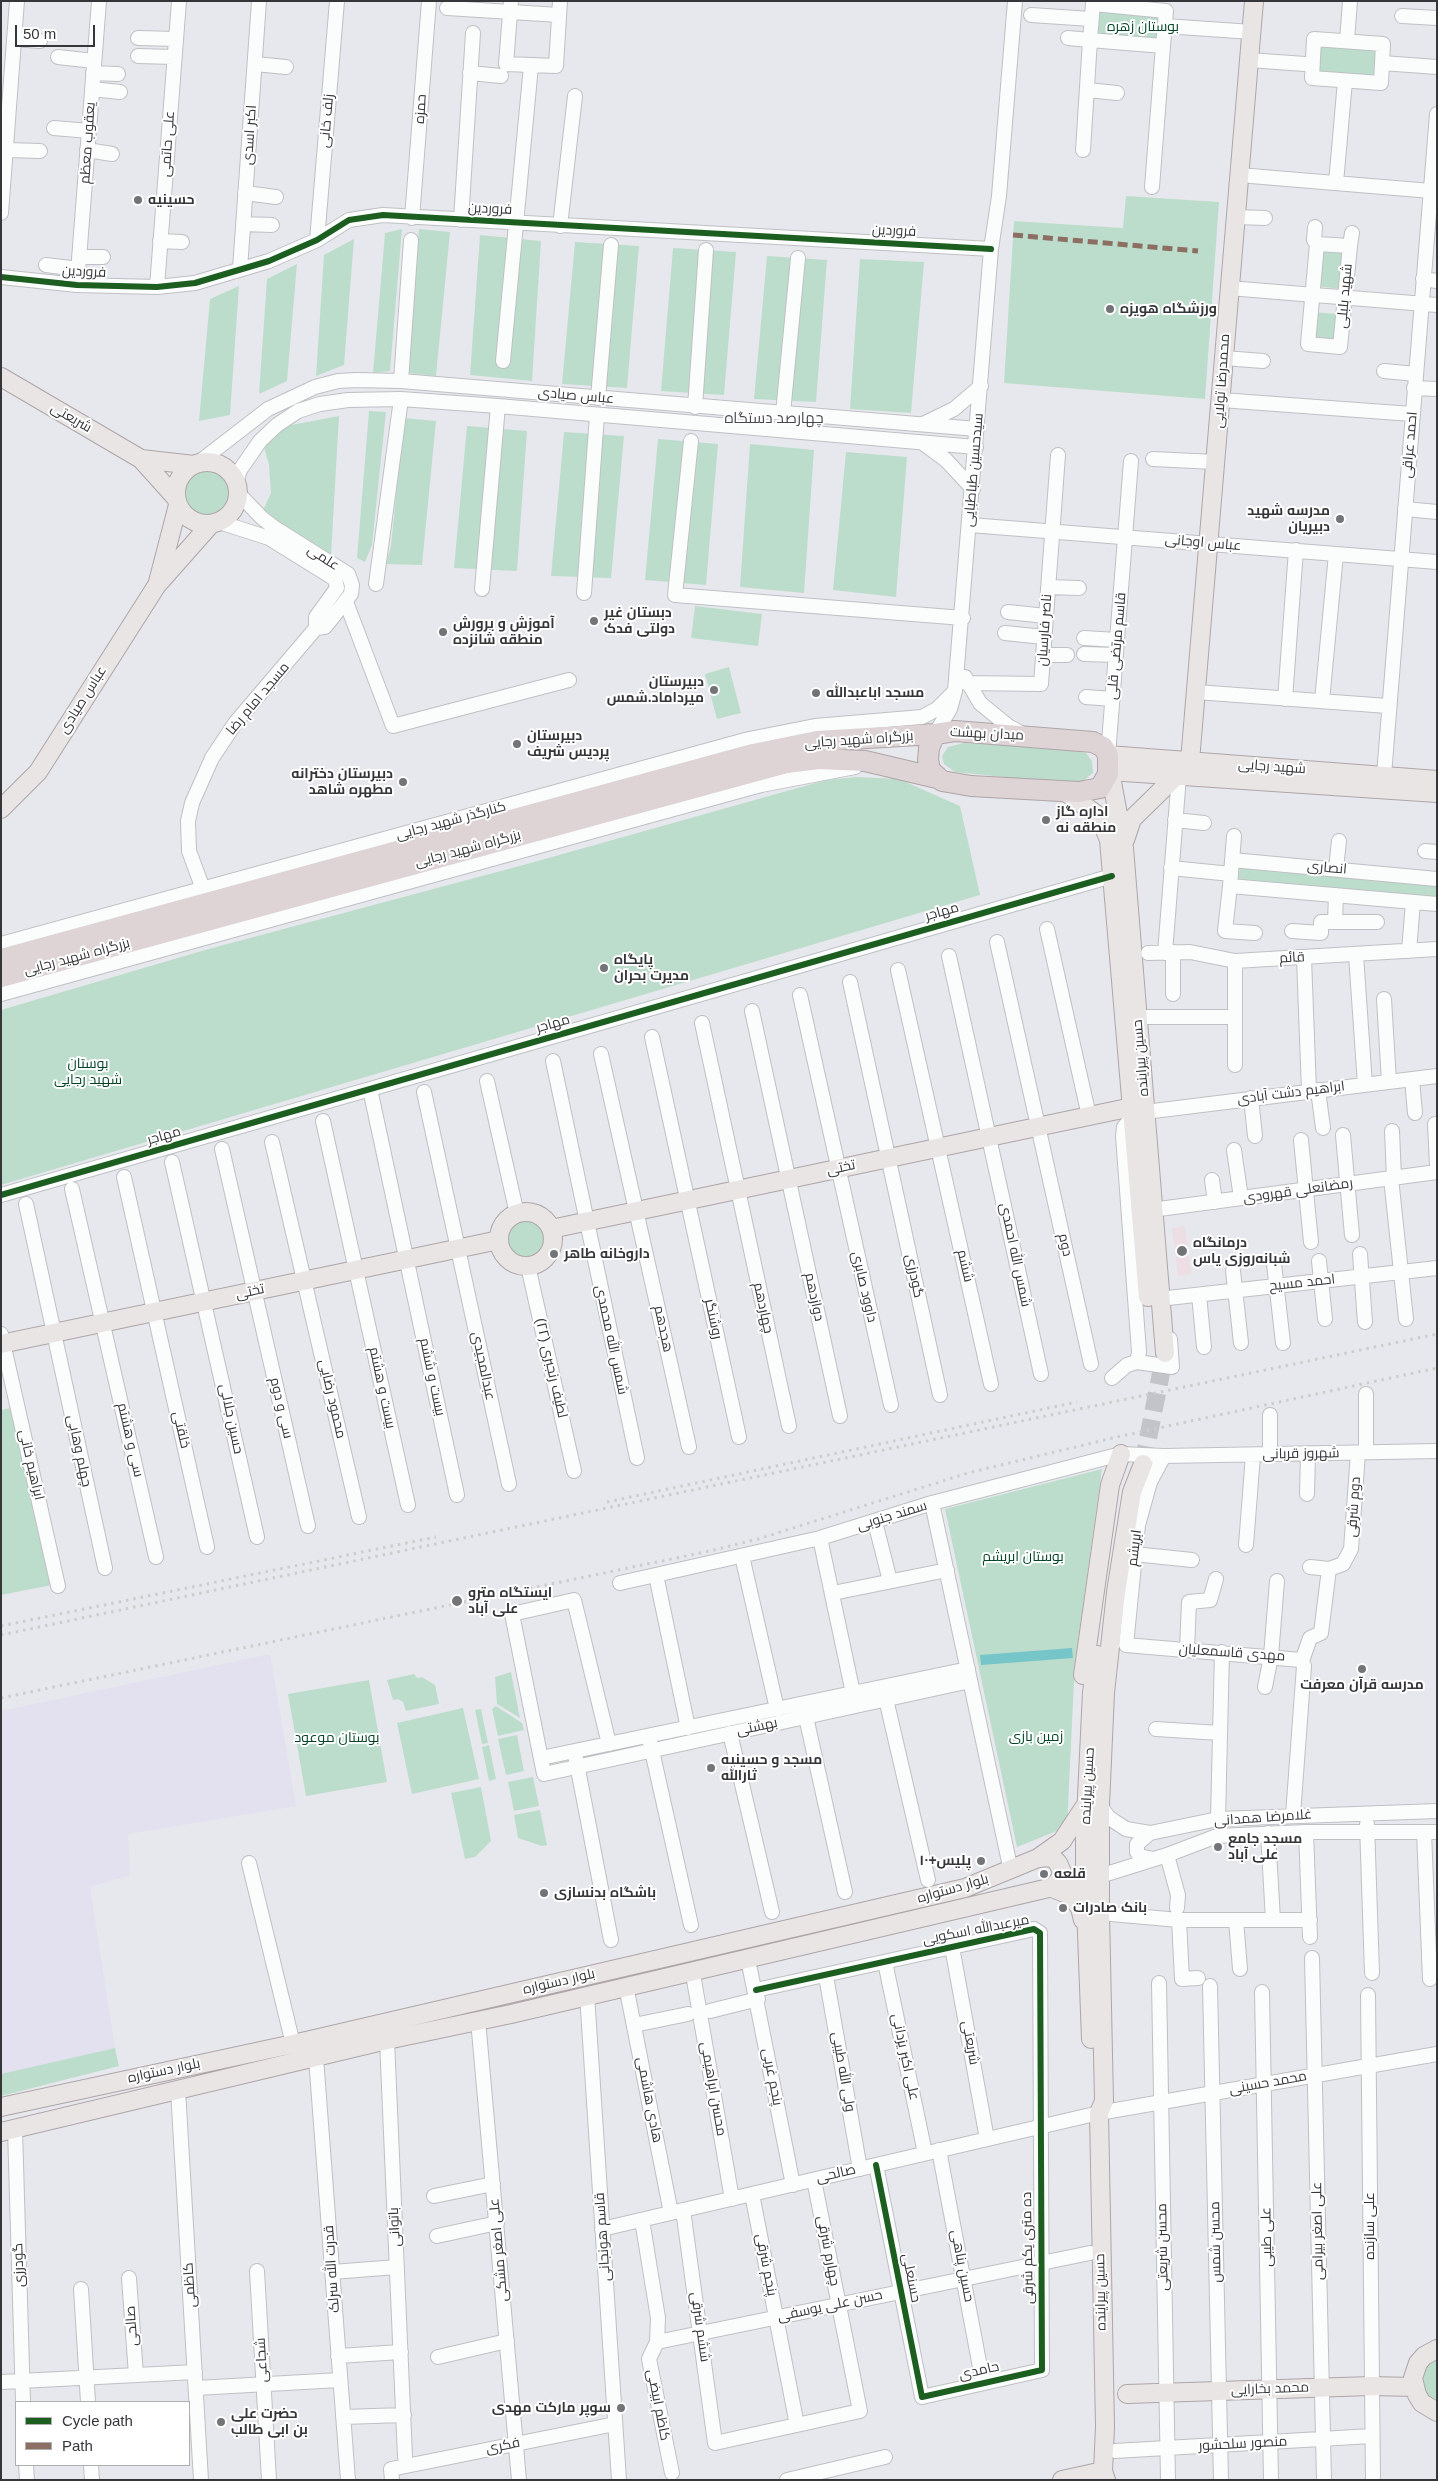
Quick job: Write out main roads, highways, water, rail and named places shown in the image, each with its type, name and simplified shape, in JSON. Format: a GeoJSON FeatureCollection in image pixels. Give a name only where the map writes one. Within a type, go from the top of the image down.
{"type":"FeatureCollection","features":[{"type":"Feature","properties":{"kind":"highway","name":"بزرگراه شهید رجایی"},"geometry":{"type":"LineString","coordinates":[[1,959],[753,754],[817,741],[902,728],[936,734]]}},
{"type":"Feature","properties":{"kind":"highway"},"geometry":{"type":"LineString","coordinates":[[898,768],[920,762],[921,749],[902,728]]}},
{"type":"Feature","properties":{"kind":"highway","name":"میدان بهشت"},"geometry":{"type":"LineString","coordinates":[[937,778],[930,770],[928,760],[929,748],[936,734],[955,731],[1092,742],[1103,747],[1109,765]]}},
{"type":"Feature","properties":{"kind":"highway","name":"بزرگراه شهید رجایی"},"geometry":{"type":"LineString","coordinates":[[1,977],[757,770],[819,758],[865,761],[937,778]]}},
{"type":"Feature","properties":{"kind":"highway"},"geometry":{"type":"LineString","coordinates":[[937,778],[964,785],[1064,792],[1093,791],[1105,783],[1109,765]]}},
{"type":"Feature","properties":{"kind":"main road","name":"محمدرضا تولایی"},"geometry":{"type":"LineString","coordinates":[[1190,761],[1254,1]]}},
{"type":"Feature","properties":{"kind":"main road","name":"شریعتی"},"geometry":{"type":"LineString","coordinates":[[1,377],[141,459],[177,501]]}},
{"type":"Feature","properties":{"kind":"main road","name":"شریعتی"},"geometry":{"type":"LineString","coordinates":[[141,459],[196,464]]}},
{"type":"Feature","properties":{"kind":"main road"},"geometry":{"type":"LineString","coordinates":[[196,464],[217,464],[232,475],[237,488],[235,507],[215,523],[199,524],[189,519],[177,501],[180,478],[196,464]]}},
{"type":"Feature","properties":{"kind":"main road","name":"عباس صیادی"},"geometry":{"type":"LineString","coordinates":[[157,585],[177,501]]}},
{"type":"Feature","properties":{"kind":"main road","name":"عباس صیادی"},"geometry":{"type":"LineString","coordinates":[[1,809],[38,772],[157,585],[215,523]]}},
{"type":"Feature","properties":{"kind":"main road","name":"شهید رجایی"},"geometry":{"type":"LineString","coordinates":[[1109,765],[1190,761],[1383,782],[1437,794]]}},
{"type":"Feature","properties":{"kind":"main road","name":"شهید رجایی"},"geometry":{"type":"LineString","coordinates":[[1109,765],[1177,776],[1383,782],[1437,780]]}},
{"type":"Feature","properties":{"kind":"main road","name":"حسین پیراینده"},"geometry":{"type":"LineString","coordinates":[[1109,765],[1119,811],[1124,848],[1138,1017],[1136,1112]]}},
{"type":"Feature","properties":{"kind":"main road"},"geometry":{"type":"LineString","coordinates":[[1124,848],[1132,819],[1177,776]]}},
{"type":"Feature","properties":{"kind":"main road","name":"حسین پیراینده"},"geometry":{"type":"LineString","coordinates":[[1064,792],[1096,814],[1109,840],[1163,1357]]}},
{"type":"Feature","properties":{"kind":"main road"},"geometry":{"type":"LineString","coordinates":[[1102,823],[1097,807],[1100,801],[1112,800],[1119,811]]}},
{"type":"Feature","properties":{"kind":"main road","name":"تختی"},"geometry":{"type":"LineString","coordinates":[[551,1229],[1089,1116],[1136,1112]]}},
{"type":"Feature","properties":{"kind":"main road"},"geometry":{"type":"LineString","coordinates":[[533,1213],[547,1222],[551,1229],[553,1237],[549,1253],[536,1264],[528,1266],[512,1262],[505,1256],[499,1240],[504,1224],[517,1214],[533,1213]]}},
{"type":"Feature","properties":{"kind":"main road","name":"تختی"},"geometry":{"type":"LineString","coordinates":[[2,1341],[104,1323],[499,1240]]}},
{"type":"Feature","properties":{"kind":"main road","name":"حسین پیراینده"},"geometry":{"type":"LineString","coordinates":[[1094,1804],[1090,1750],[1081,1720],[1081,1691],[1110,1485],[1132,1460],[1132,1492],[1116,1592],[1094,1804],[1092,1878],[1086,1928],[1093,2102],[1099,2112]]}},
{"type":"Feature","properties":{"kind":"main road","name":"بلوار دستواره"},"geometry":{"type":"LineString","coordinates":[[1,2107],[292,2044],[965,1888],[1011,1871],[1038,1858],[1062,1841],[1094,1804]]}},
{"type":"Feature","properties":{"kind":"main road"},"geometry":{"type":"LineString","coordinates":[[1038,1858],[1092,1835]]}},
{"type":"Feature","properties":{"kind":"main road"},"geometry":{"type":"LineString","coordinates":[[1038,1858],[1052,1858],[1058,1862],[1062,1872],[1060,1879],[1052,1888],[1070,1895],[1080,1908],[1086,1928]]}},
{"type":"Feature","properties":{"kind":"main road","name":"حسین پیراینده"},"geometry":{"type":"LineString","coordinates":[[1092,1878],[1100,1913],[1104,2101],[1099,2112],[1105,2427],[1102,2477]]}},
{"type":"Feature","properties":{"kind":"main road","name":"بلوار دستواره"},"geometry":{"type":"LineString","coordinates":[[8,2130],[387,2040],[1092,1878]]}},
{"type":"Feature","properties":{"kind":"main road"},"geometry":{"type":"LineString","coordinates":[[1437,2349],[1424,2356],[1418,2362],[1413,2378],[1414,2387],[1422,2403],[1437,2412]]}},
{"type":"Feature","properties":{"kind":"main road"},"geometry":{"type":"LineString","coordinates":[[1103,2363],[1114,2383],[1127,2394],[1114,2405],[1105,2427]]}},
{"type":"Feature","properties":{"kind":"main road","name":"محمد بخارایی"},"geometry":{"type":"LineString","coordinates":[[1127,2394],[1321,2387],[1414,2387]]}},
{"type":"Feature","properties":{"kind":"main road"},"geometry":{"type":"LineString","coordinates":[[1062,2480],[1102,2477]]}},
{"type":"Feature","properties":{"kind":"water"},"geometry":{"type":"Polygon","coordinates":[[[1072,1648],[1073,1658],[981,1665],[980,1655],[1072,1648]]]}},
{"type":"Feature","properties":{"kind":"tunnel"},"geometry":{"type":"LineString","coordinates":[[1143,1464],[1165,1353]]}},
{"type":"Feature","properties":{"kind":"railway"},"geometry":{"type":"LineString","coordinates":[[1,1635],[1437,1334]]}},
{"type":"Feature","properties":{"kind":"railway"},"geometry":{"type":"LineString","coordinates":[[1,1698],[710,1551],[758,1539],[968,1473],[1117,1437],[1437,1368]]}},
{"type":"Feature","properties":{"kind":"railway"},"geometry":{"type":"LineString","coordinates":[[607,1502],[1077,1402]]}},
{"type":"Feature","properties":{"kind":"railway"},"geometry":{"type":"LineString","coordinates":[[1,1626],[436,1537]]}},
{"type":"Feature","properties":{"kind":"place","name":"حسینیه"},"geometry":{"type":"Point","coordinates":[138,200]}},
{"type":"Feature","properties":{"kind":"place","name":"ورزشگاه هویزه"},"geometry":{"type":"Point","coordinates":[1110,309]}},
{"type":"Feature","properties":{"kind":"place","name":"مدرسه شهید دبیریان"},"geometry":{"type":"Point","coordinates":[1340,519]}},
{"type":"Feature","properties":{"kind":"place","name":"دبستان غیر دولتی فدک"},"geometry":{"type":"Point","coordinates":[594,621]}},
{"type":"Feature","properties":{"kind":"place","name":"آموزش و پرورش منطقه شانزده"},"geometry":{"type":"Point","coordinates":[443,632]}},
{"type":"Feature","properties":{"kind":"place","name":"دبیرستان میرداماد.شمس"},"geometry":{"type":"Point","coordinates":[714,690]}},
{"type":"Feature","properties":{"kind":"place","name":"مسجد اباعبدالله"},"geometry":{"type":"Point","coordinates":[816,693]}},
{"type":"Feature","properties":{"kind":"place","name":"دبیرستان پردیس شریف"},"geometry":{"type":"Point","coordinates":[517,744]}},
{"type":"Feature","properties":{"kind":"place","name":"دبیرستان دخترانه مطهره شاهد"},"geometry":{"type":"Point","coordinates":[403,782]}},
{"type":"Feature","properties":{"kind":"place","name":"اداره گاز منطقه نه"},"geometry":{"type":"Point","coordinates":[1046,820]}},
{"type":"Feature","properties":{"kind":"place","name":"پایگاه مدیرت بحران"},"geometry":{"type":"Point","coordinates":[604,968]}},
{"type":"Feature","properties":{"kind":"place","name":"درمانگاه شبانه‌روزی یاس"},"geometry":{"type":"Point","coordinates":[1182,1251]}},
{"type":"Feature","properties":{"kind":"place","name":"داروخانه طاهر"},"geometry":{"type":"Point","coordinates":[554,1254]}},
{"type":"Feature","properties":{"kind":"place","name":"ایستگاه مترو علی آباد"},"geometry":{"type":"Point","coordinates":[457,1601]}},
{"type":"Feature","properties":{"kind":"place","name":"مدرسه قرآن معرفت"},"geometry":{"type":"Point","coordinates":[1362,1669]}},
{"type":"Feature","properties":{"kind":"place","name":"مسجد و حسینیه ثارالله"},"geometry":{"type":"Point","coordinates":[711,1768]}},
{"type":"Feature","properties":{"kind":"place","name":"مسجد جامع علی آباد"},"geometry":{"type":"Point","coordinates":[1218,1847]}},
{"type":"Feature","properties":{"kind":"place","name":"پلیس+۱۰"},"geometry":{"type":"Point","coordinates":[981,1861]}},
{"type":"Feature","properties":{"kind":"place","name":"قلعه"},"geometry":{"type":"Point","coordinates":[1044,1874]}},
{"type":"Feature","properties":{"kind":"place","name":"باشگاه بدنسازی"},"geometry":{"type":"Point","coordinates":[544,1893]}},
{"type":"Feature","properties":{"kind":"place","name":"بانک صادرات"},"geometry":{"type":"Point","coordinates":[1063,1908]}},
{"type":"Feature","properties":{"kind":"place","name":"سوپر مارکت مهدی"},"geometry":{"type":"Point","coordinates":[621,2408]}},
{"type":"Feature","properties":{"kind":"place","name":"حضرت علی بن ابی طالب"},"geometry":{"type":"Point","coordinates":[221,2422]}},
{"type":"Feature","properties":{"kind":"district","name":"چهارصد دستگاه"},"geometry":{"type":"Point","coordinates":[774,419]}},
{"type":"Feature","properties":{"kind":"park label","name":"بوستان زهره"},"geometry":{"type":"Point","coordinates":[1143,27]}},
{"type":"Feature","properties":{"kind":"park label","name":"بوستان شهید رجایی"},"geometry":{"type":"Point","coordinates":[88,1072]}},
{"type":"Feature","properties":{"kind":"park label","name":"بوستان ابریشم"},"geometry":{"type":"Point","coordinates":[1023,1557]}},
{"type":"Feature","properties":{"kind":"park label","name":"زمین بازی"},"geometry":{"type":"Point","coordinates":[1036,1737]}},
{"type":"Feature","properties":{"kind":"park label","name":"بوستان موعود"},"geometry":{"type":"Point","coordinates":[337,1738]}}]}
